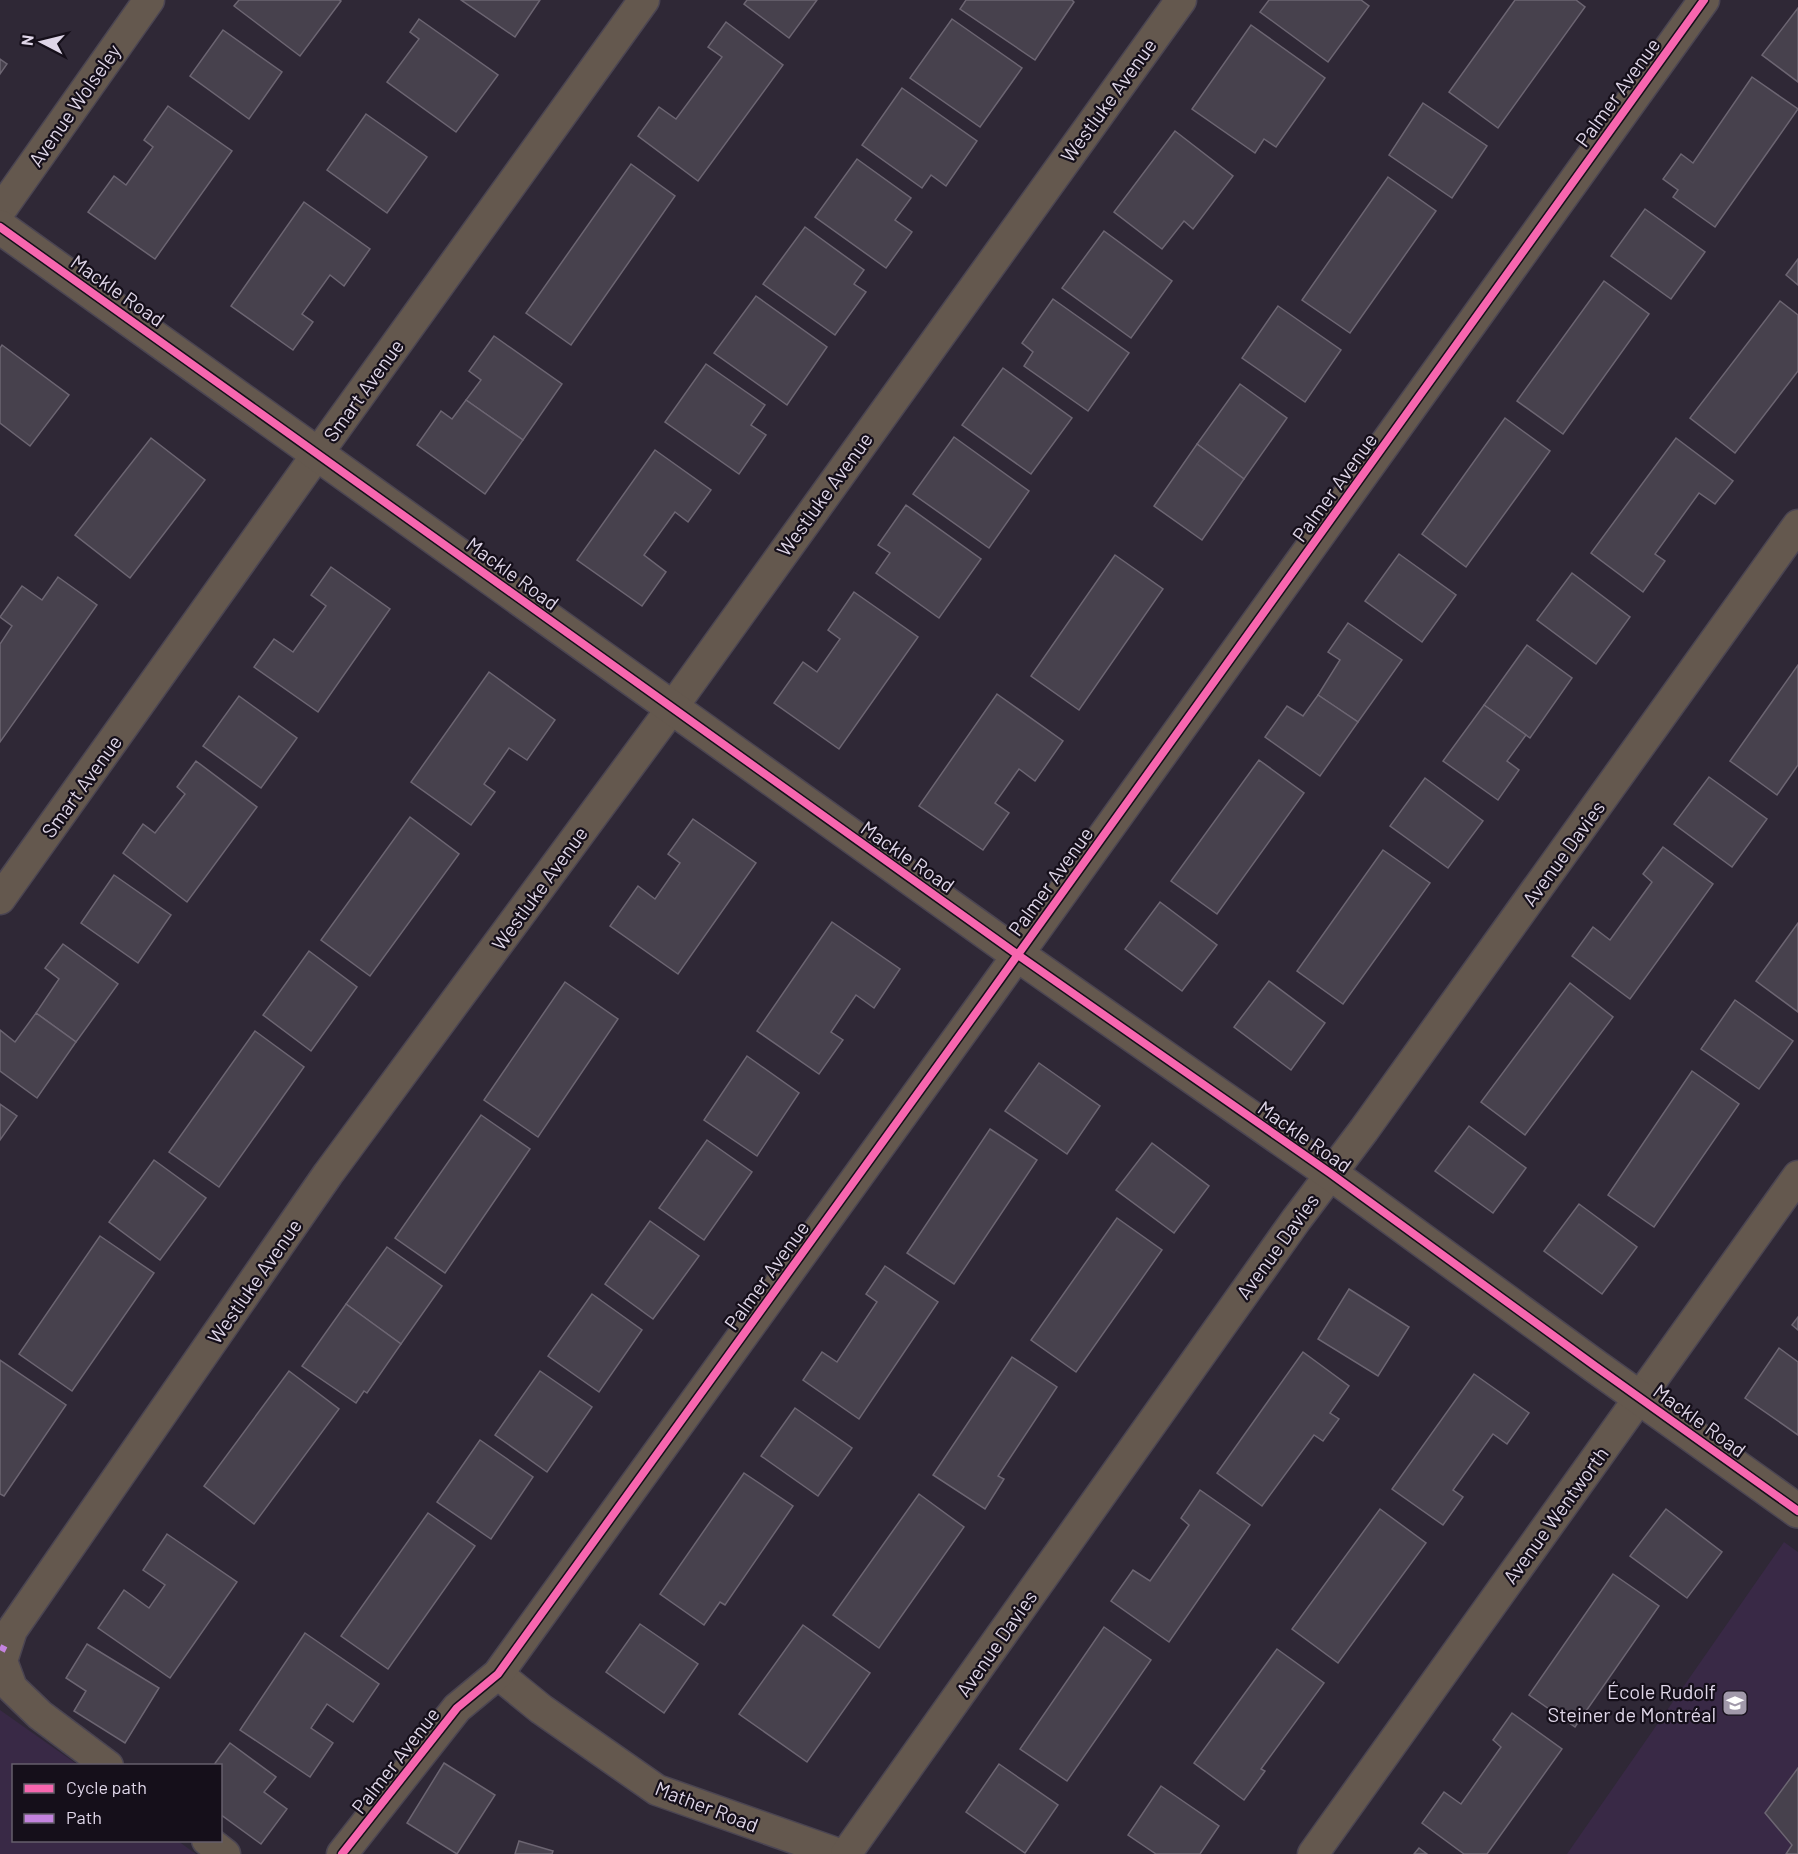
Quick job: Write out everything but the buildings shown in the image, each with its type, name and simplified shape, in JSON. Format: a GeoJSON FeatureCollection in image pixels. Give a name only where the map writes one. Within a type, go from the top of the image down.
{"type":"FeatureCollection","features":[{"type":"Feature","properties":{"kind":"street","name":"Avenue Wolseley"},"geometry":{"type":"LineString","coordinates":[[0,211],[149,0]]}},
{"type":"Feature","properties":{"kind":"street","name":"Smart Avenue"},"geometry":{"type":"LineString","coordinates":[[0,899],[644,0]]}},
{"type":"Feature","properties":{"kind":"street","name":"Westluke Avenue"},"geometry":{"type":"LineString","coordinates":[[105,1764],[40,1715],[12,1688],[2,1661],[12,1630],[328,1174],[672,708],[1181,0]]}},
{"type":"Feature","properties":{"kind":"street","name":"Palmer Avenue"},"geometry":{"type":"LineString","coordinates":[[342,1854],[457,1708],[498,1674],[1704,0]]}},
{"type":"Feature","properties":{"kind":"street","name":"Mackle Road"},"geometry":{"type":"LineString","coordinates":[[0,227],[1018,955],[1330,1173],[1798,1511]]}},
{"type":"Feature","properties":{"kind":"street","name":"Avenue Davies"},"geometry":{"type":"LineString","coordinates":[[846,1854],[1330,1173],[1364,1130],[1798,525]]}},
{"type":"Feature","properties":{"kind":"street","name":"Avenue Wentworth"},"geometry":{"type":"LineString","coordinates":[[1313,1854],[1798,1176]]}},
{"type":"Feature","properties":{"kind":"street","name":"Mather Road"},"geometry":{"type":"LineString","coordinates":[[498,1674],[541,1709],[657,1790],[839,1854]]}},
{"type":"Feature","properties":{"kind":"street"},"geometry":{"type":"LineString","coordinates":[[210,1842],[225,1854]]}},
{"type":"Feature","properties":{"kind":"shaded area","name":"École Rudolf Steiner de Montréal"},"geometry":{"type":"Polygon","coordinates":[[[1784,1542],[1798,1552],[1798,1854],[1567,1854],[1784,1542]]]}},
{"type":"Feature","properties":{"kind":"shaded area"},"geometry":{"type":"Polygon","coordinates":[[[0,1710],[77,1764],[12,1764],[12,1842],[179,1842],[196,1854],[0,1854],[0,1710]]]}},
{"type":"Feature","properties":{"kind":"marked path"},"geometry":{"type":"LineString","coordinates":[[0,1647],[6,1650]]}},
{"type":"Feature","properties":{"kind":"cycle path"},"geometry":{"type":"LineString","coordinates":[[342,1854],[457,1708],[498,1674],[1704,0]]}},
{"type":"Feature","properties":{"kind":"cycle path"},"geometry":{"type":"LineString","coordinates":[[0,227],[1018,955],[1330,1173],[1798,1511]]}},
{"type":"Feature","properties":{"kind":"place","name":"École Rudolf Steiner de Montréal"},"geometry":{"type":"Point","coordinates":[1735,1703]}}]}
